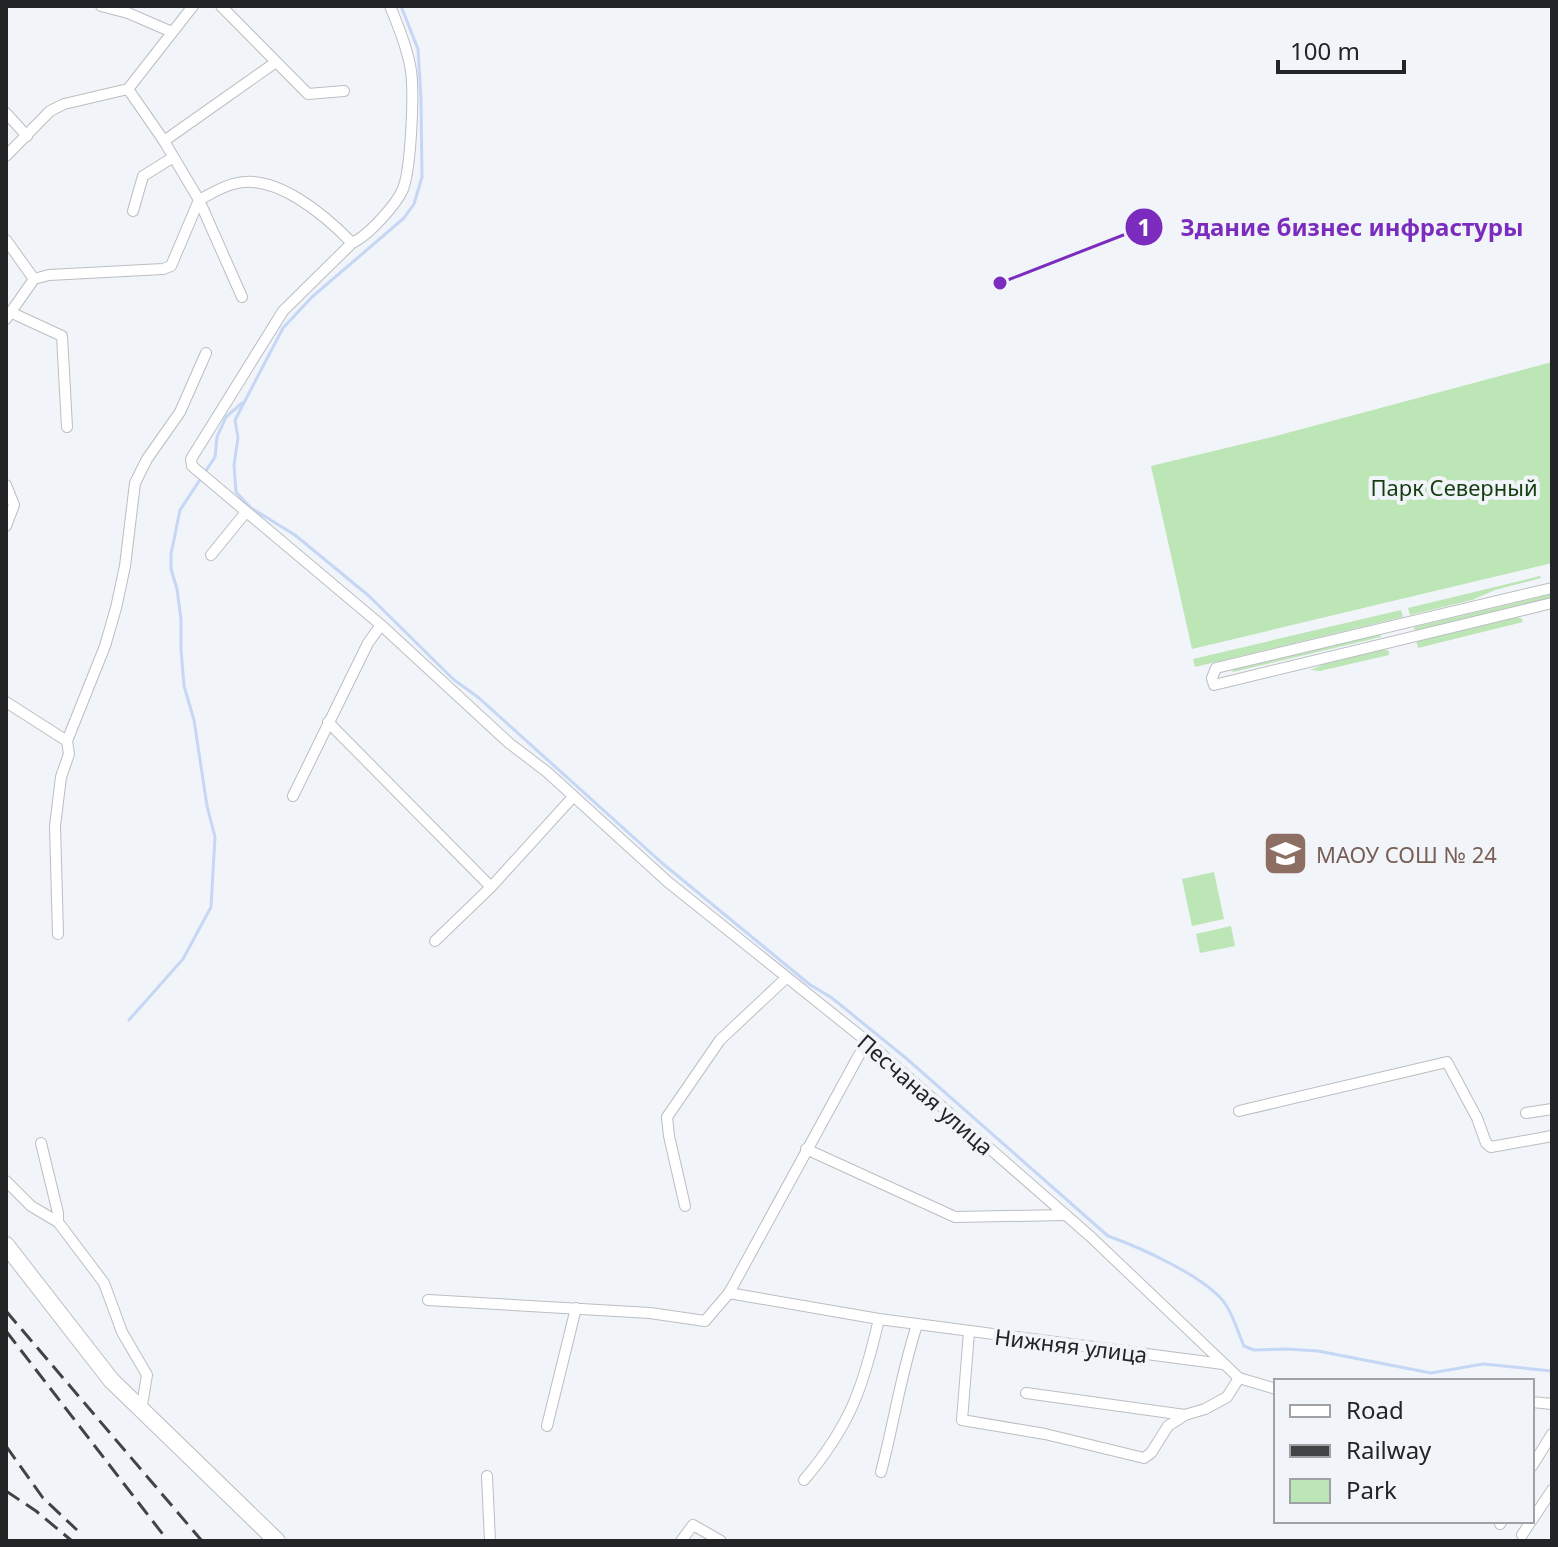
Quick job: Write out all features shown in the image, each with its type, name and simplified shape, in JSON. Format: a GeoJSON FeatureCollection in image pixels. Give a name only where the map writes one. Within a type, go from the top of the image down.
{"type":"FeatureCollection","features":[{"type":"Feature","properties":{"kind":"main road"},"geometry":{"type":"LineString","coordinates":[[6,1245],[111,1380],[277,1541]]}},
{"type":"Feature","properties":{"kind":"street"},"geometry":{"type":"LineString","coordinates":[[101,6],[128,13],[172,32]]}},
{"type":"Feature","properties":{"kind":"street"},"geometry":{"type":"LineString","coordinates":[[6,156],[50,111],[64,104],[128,89],[193,6]]}},
{"type":"Feature","properties":{"kind":"street"},"geometry":{"type":"LineString","coordinates":[[221,6],[308,94],[344,91]]}},
{"type":"Feature","properties":{"kind":"street","name":"Песчаная улица"},"geometry":{"type":"LineString","coordinates":[[390,6],[411,69],[408,161],[404,187],[400,196],[364,238],[352,243],[283,311],[191,459],[196,469],[381,625],[509,743],[547,772],[572,798],[668,882],[869,1043],[1066,1215],[1239,1378],[1274,1388]]}},
{"type":"Feature","properties":{"kind":"street"},"geometry":{"type":"LineString","coordinates":[[164,141],[276,62]]}},
{"type":"Feature","properties":{"kind":"street"},"geometry":{"type":"LineString","coordinates":[[128,89],[199,200],[242,297]]}},
{"type":"Feature","properties":{"kind":"street"},"geometry":{"type":"LineString","coordinates":[[6,113],[27,136]]}},
{"type":"Feature","properties":{"kind":"street"},"geometry":{"type":"LineString","coordinates":[[133,211],[143,176],[172,158]]}},
{"type":"Feature","properties":{"kind":"street"},"geometry":{"type":"LineString","coordinates":[[67,427],[62,336],[8,315],[34,279],[49,275],[163,269],[171,266],[199,200],[235,183],[280,188],[330,219],[352,243]]}},
{"type":"Feature","properties":{"kind":"street"},"geometry":{"type":"LineString","coordinates":[[6,240],[34,279]]}},
{"type":"Feature","properties":{"kind":"street"},"geometry":{"type":"LineString","coordinates":[[58,934],[55,826],[61,777],[69,754],[67,741],[105,646],[116,608],[125,566],[135,483],[147,459],[180,412],[206,353]]}},
{"type":"Feature","properties":{"kind":"street"},"geometry":{"type":"LineString","coordinates":[[6,485],[14,505],[6,526]]}},
{"type":"Feature","properties":{"kind":"street"},"geometry":{"type":"LineString","coordinates":[[211,555],[246,512]]}},
{"type":"Feature","properties":{"kind":"street"},"geometry":{"type":"LineString","coordinates":[[1552,588],[1216,668],[1212,678],[1214,685],[1552,603]]}},
{"type":"Feature","properties":{"kind":"street"},"geometry":{"type":"LineString","coordinates":[[293,796],[368,643],[381,625]]}},
{"type":"Feature","properties":{"kind":"street"},"geometry":{"type":"LineString","coordinates":[[1391,626],[1395,640]]}},
{"type":"Feature","properties":{"kind":"street"},"geometry":{"type":"LineString","coordinates":[[6,702],[67,741]]}},
{"type":"Feature","properties":{"kind":"street"},"geometry":{"type":"LineString","coordinates":[[328,722],[491,887]]}},
{"type":"Feature","properties":{"kind":"street"},"geometry":{"type":"LineString","coordinates":[[435,941],[491,887],[572,798]]}},
{"type":"Feature","properties":{"kind":"street"},"geometry":{"type":"LineString","coordinates":[[685,1206],[667,1117],[720,1040],[786,978]]}},
{"type":"Feature","properties":{"kind":"street"},"geometry":{"type":"LineString","coordinates":[[428,1300],[650,1313],[705,1321],[729,1293],[806,1149],[859,1055],[869,1043]]}},
{"type":"Feature","properties":{"kind":"street"},"geometry":{"type":"LineString","coordinates":[[1239,1111],[1447,1062],[1477,1118],[1486,1143],[1491,1147],[1552,1136]]}},
{"type":"Feature","properties":{"kind":"street"},"geometry":{"type":"LineString","coordinates":[[1526,1113],[1552,1109]]}},
{"type":"Feature","properties":{"kind":"street"},"geometry":{"type":"LineString","coordinates":[[41,1143],[58,1222]]}},
{"type":"Feature","properties":{"kind":"street"},"geometry":{"type":"LineString","coordinates":[[806,1149],[955,1217],[1066,1215]]}},
{"type":"Feature","properties":{"kind":"street"},"geometry":{"type":"LineString","coordinates":[[6,1181],[31,1206],[58,1222],[104,1283],[122,1332],[147,1375],[141,1411]]}},
{"type":"Feature","properties":{"kind":"street","name":"Нижняя улица"},"geometry":{"type":"LineString","coordinates":[[729,1293],[917,1325],[1226,1365]]}},
{"type":"Feature","properties":{"kind":"street"},"geometry":{"type":"LineString","coordinates":[[547,1426],[576,1308]]}},
{"type":"Feature","properties":{"kind":"street"},"geometry":{"type":"LineString","coordinates":[[804,1480],[831,1448],[847,1420],[868,1368],[879,1319]]}},
{"type":"Feature","properties":{"kind":"street"},"geometry":{"type":"LineString","coordinates":[[881,1472],[894,1424],[905,1360],[917,1325]]}},
{"type":"Feature","properties":{"kind":"street"},"geometry":{"type":"LineString","coordinates":[[969,1332],[962,1420],[1045,1434],[1144,1458],[1151,1453],[1168,1426],[1227,1397],[1239,1378]]}},
{"type":"Feature","properties":{"kind":"street"},"geometry":{"type":"LineString","coordinates":[[1026,1393],[1185,1415]]}},
{"type":"Feature","properties":{"kind":"street"},"geometry":{"type":"LineString","coordinates":[[1534,1463],[1552,1434]]}},
{"type":"Feature","properties":{"kind":"street"},"geometry":{"type":"LineString","coordinates":[[487,1476],[490,1541]]}},
{"type":"Feature","properties":{"kind":"street"},"geometry":{"type":"LineString","coordinates":[[1534,1518],[1552,1490]]}},
{"type":"Feature","properties":{"kind":"street"},"geometry":{"type":"LineString","coordinates":[[1522,1535],[1531,1523]]}},
{"type":"Feature","properties":{"kind":"street"},"geometry":{"type":"LineString","coordinates":[[681,1541],[693,1525],[721,1541]]}},
{"type":"Feature","properties":{"kind":"green space","name":"Парк Северный"},"geometry":{"type":"Polygon","coordinates":[[[1552,362],[1552,563],[1192,649],[1151,466],[1552,362]]]}},
{"type":"Feature","properties":{"kind":"green space"},"geometry":{"type":"Polygon","coordinates":[[[1540,576],[1472,600],[1410,615],[1408,608],[1540,576]]]}},
{"type":"Feature","properties":{"kind":"green space"},"geometry":{"type":"Polygon","coordinates":[[[1552,594],[1552,598],[1415,631],[1414,627],[1552,594]]]}},
{"type":"Feature","properties":{"kind":"green space"},"geometry":{"type":"Polygon","coordinates":[[[1401,610],[1403,617],[1195,667],[1193,659],[1401,610]]]}},
{"type":"Feature","properties":{"kind":"green space"},"geometry":{"type":"Polygon","coordinates":[[[1516,617],[1523,622],[1418,648],[1416,640],[1516,617]]]}},
{"type":"Feature","properties":{"kind":"green space"},"geometry":{"type":"Polygon","coordinates":[[[1380,633],[1381,637],[1233,672],[1232,669],[1380,633]]]}},
{"type":"Feature","properties":{"kind":"green space"},"geometry":{"type":"Polygon","coordinates":[[[1383,649],[1389,651],[1389,655],[1320,671],[1310,670],[1329,662],[1383,649]]]}},
{"type":"Feature","properties":{"kind":"green space"},"geometry":{"type":"Polygon","coordinates":[[[1214,872],[1224,919],[1192,926],[1182,879],[1214,872]]]}},
{"type":"Feature","properties":{"kind":"green space"},"geometry":{"type":"Polygon","coordinates":[[[1231,926],[1235,946],[1200,953],[1196,934],[1231,926]]]}},
{"type":"Feature","properties":{"kind":"waterway"},"geometry":{"type":"LineString","coordinates":[[401,6],[418,49],[422,177],[414,204],[404,218],[312,297],[283,328],[235,420],[238,438],[234,465],[236,492],[251,508],[295,535],[369,596],[453,679],[479,698],[662,863],[809,984],[832,998],[907,1059],[1108,1236],[1172,1264],[1205,1284],[1226,1305],[1244,1346],[1254,1350],[1318,1351],[1431,1373],[1483,1364],[1552,1371]]}},
{"type":"Feature","properties":{"kind":"waterway"},"geometry":{"type":"LineString","coordinates":[[129,1020],[183,959],[211,907],[215,837],[194,720],[184,686],[181,619],[171,554],[180,510],[215,457],[217,437],[226,417],[242,403]]}},
{"type":"Feature","properties":{"kind":"railway"},"geometry":{"type":"LineString","coordinates":[[6,1311],[202,1541]]}},
{"type":"Feature","properties":{"kind":"railway"},"geometry":{"type":"LineString","coordinates":[[6,1331],[168,1541]]}},
{"type":"Feature","properties":{"kind":"railway"},"geometry":{"type":"LineString","coordinates":[[6,1446],[43,1498],[77,1530]]}},
{"type":"Feature","properties":{"kind":"railway"},"geometry":{"type":"LineString","coordinates":[[6,1491],[72,1541]]}},
{"type":"Feature","properties":{"kind":"place","name":"Здание бизнес инфрастуры"},"geometry":{"type":"Point","coordinates":[1000,283]}},
{"type":"Feature","properties":{"kind":"place","name":"МАОУ СОШ № 24"},"geometry":{"type":"Point","coordinates":[1285,854]}}]}
